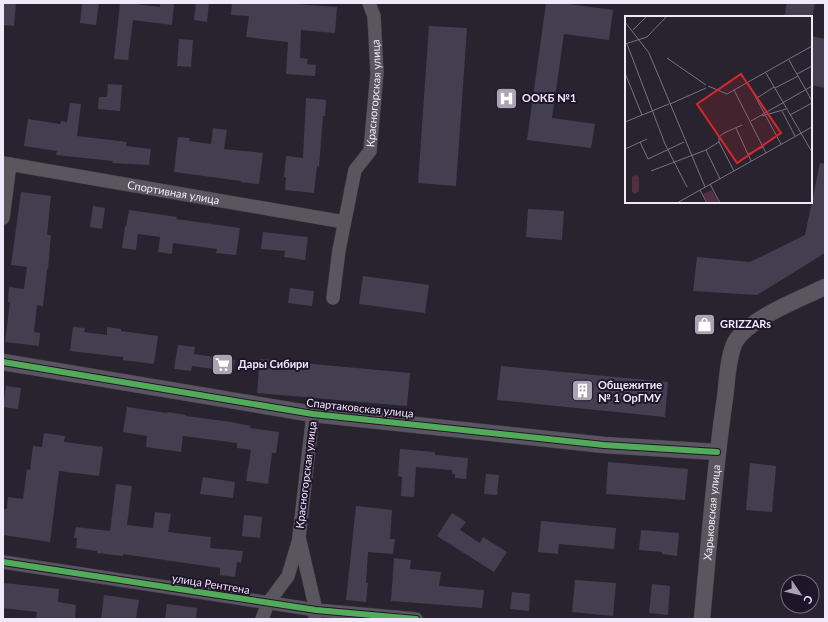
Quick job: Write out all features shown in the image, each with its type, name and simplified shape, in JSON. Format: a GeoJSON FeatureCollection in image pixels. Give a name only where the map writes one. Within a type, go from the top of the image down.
{"type":"FeatureCollection","features":[{"type":"Feature","properties":{"kind":"street","name":"Красногорская улица"},"geometry":{"type":"LineString","coordinates":[[333,298],[344,222],[355,170],[370,151],[377,73],[374,16],[369,3]]}},
{"type":"Feature","properties":{"kind":"street","name":"Спортивная улица"},"geometry":{"type":"LineString","coordinates":[[6,163],[344,222]]}},
{"type":"Feature","properties":{"kind":"street"},"geometry":{"type":"LineString","coordinates":[[3,218],[6,163]]}},
{"type":"Feature","properties":{"kind":"street","name":"Харьковская улица"},"geometry":{"type":"LineString","coordinates":[[702,619],[717,452],[730,358],[736,340],[749,326],[764,317],[825,287]]}},
{"type":"Feature","properties":{"kind":"street","name":"Спартаковская улица"},"geometry":{"type":"LineString","coordinates":[[3,362],[313,414],[604,444],[717,452]]}},
{"type":"Feature","properties":{"kind":"street","name":"Красногорская улица"},"geometry":{"type":"LineString","coordinates":[[262,619],[268,603],[288,576],[299,537],[313,414]]}},
{"type":"Feature","properties":{"kind":"street","name":"Красногорская улица"},"geometry":{"type":"LineString","coordinates":[[299,537],[315,614]]}},
{"type":"Feature","properties":{"kind":"street","name":"улица Рентгена"},"geometry":{"type":"LineString","coordinates":[[3,562],[268,603],[315,614],[416,619]]}},
{"type":"Feature","properties":{"kind":"building"},"geometry":{"type":"Polygon","coordinates":[[[3,3],[16,3],[14,26],[3,25],[3,3]]]}},
{"type":"Feature","properties":{"kind":"building"},"geometry":{"type":"Polygon","coordinates":[[[82,3],[99,3],[96,25],[80,23],[82,3]]]}},
{"type":"Feature","properties":{"kind":"building"},"geometry":{"type":"Polygon","coordinates":[[[120,3],[134,3],[160,7],[160,3],[174,3],[172,25],[133,20],[128,60],[114,59],[120,3]]]}},
{"type":"Feature","properties":{"kind":"building"},"geometry":{"type":"Polygon","coordinates":[[[196,3],[209,3],[207,22],[194,20],[196,3]]]}},
{"type":"Feature","properties":{"kind":"building"},"geometry":{"type":"Polygon","coordinates":[[[232,3],[283,3],[337,7],[335,33],[301,30],[300,58],[308,59],[307,64],[316,65],[315,76],[286,74],[288,42],[246,37],[249,16],[231,15],[232,3]]]}},
{"type":"Feature","properties":{"kind":"building"},"geometry":{"type":"Polygon","coordinates":[[[546,3],[561,3],[613,10],[609,40],[564,34],[552,118],[595,124],[591,148],[527,140],[546,3]]]}},
{"type":"Feature","properties":{"kind":"building"},"geometry":{"type":"Polygon","coordinates":[[[787,3],[815,3],[812,17],[784,16],[787,3]]]}},
{"type":"Feature","properties":{"kind":"building"},"geometry":{"type":"Polygon","coordinates":[[[429,26],[467,28],[456,186],[418,183],[429,26]]]}},
{"type":"Feature","properties":{"kind":"building"},"geometry":{"type":"Polygon","coordinates":[[[812,36],[825,39],[825,88],[812,85],[812,36]]]}},
{"type":"Feature","properties":{"kind":"building"},"geometry":{"type":"Polygon","coordinates":[[[179,39],[193,40],[191,67],[177,66],[179,39]]]}},
{"type":"Feature","properties":{"kind":"building"},"geometry":{"type":"Polygon","coordinates":[[[108,84],[122,85],[120,111],[98,109],[99,97],[107,97],[108,84]]]}},
{"type":"Feature","properties":{"kind":"building"},"geometry":{"type":"Polygon","coordinates":[[[306,98],[326,100],[325,116],[323,116],[319,167],[317,166],[314,193],[285,190],[286,177],[284,177],[286,156],[303,158],[306,98]]]}},
{"type":"Feature","properties":{"kind":"building"},"geometry":{"type":"Polygon","coordinates":[[[70,103],[81,104],[77,136],[127,142],[126,146],[151,149],[149,165],[112,163],[113,161],[56,155],[57,151],[24,146],[28,119],[60,124],[61,121],[67,122],[70,103]]]}},
{"type":"Feature","properties":{"kind":"building"},"geometry":{"type":"Polygon","coordinates":[[[213,128],[227,130],[224,149],[263,153],[259,184],[174,172],[178,137],[190,138],[189,141],[211,144],[213,128]]]}},
{"type":"Feature","properties":{"kind":"building"},"geometry":{"type":"Polygon","coordinates":[[[820,163],[825,164],[825,253],[757,295],[693,291],[697,257],[750,262],[805,235],[820,163]]]}},
{"type":"Feature","properties":{"kind":"building"},"geometry":{"type":"Polygon","coordinates":[[[21,192],[51,196],[47,235],[51,235],[48,269],[43,306],[37,305],[34,332],[40,333],[39,346],[5,342],[10,302],[8,302],[9,287],[24,289],[27,267],[11,265],[21,192]]]}},
{"type":"Feature","properties":{"kind":"building"},"geometry":{"type":"Polygon","coordinates":[[[93,206],[105,208],[102,229],[90,227],[93,206]]]}},
{"type":"Feature","properties":{"kind":"building"},"geometry":{"type":"Polygon","coordinates":[[[528,209],[564,211],[562,240],[526,237],[528,209]]]}},
{"type":"Feature","properties":{"kind":"building"},"geometry":{"type":"Polygon","coordinates":[[[129,210],[177,217],[176,219],[240,228],[236,255],[216,253],[217,249],[173,243],[172,254],[158,252],[160,237],[138,234],[136,250],[122,248],[129,210]]]}},
{"type":"Feature","properties":{"kind":"building"},"geometry":{"type":"Polygon","coordinates":[[[263,232],[308,237],[305,260],[284,257],[285,251],[261,249],[263,232]]]}},
{"type":"Feature","properties":{"kind":"building"},"geometry":{"type":"Polygon","coordinates":[[[363,276],[429,285],[425,313],[359,304],[363,276]]]}},
{"type":"Feature","properties":{"kind":"building"},"geometry":{"type":"Polygon","coordinates":[[[290,288],[314,291],[312,306],[288,303],[290,288]]]}},
{"type":"Feature","properties":{"kind":"building"},"geometry":{"type":"Polygon","coordinates":[[[73,327],[85,328],[84,332],[107,335],[107,327],[121,329],[121,331],[158,336],[154,364],[123,360],[123,357],[70,351],[73,327]]]}},
{"type":"Feature","properties":{"kind":"building"},"geometry":{"type":"Polygon","coordinates":[[[178,345],[195,347],[194,354],[235,360],[233,372],[192,366],[191,371],[174,369],[178,345]]]}},
{"type":"Feature","properties":{"kind":"building"},"geometry":{"type":"Polygon","coordinates":[[[260,359],[410,373],[407,406],[257,393],[260,359]]]}},
{"type":"Feature","properties":{"kind":"building","name":"Общежитие № 1 ОрГМУ"},"geometry":{"type":"Polygon","coordinates":[[[501,366],[668,382],[665,417],[497,400],[501,366]]]}},
{"type":"Feature","properties":{"kind":"building"},"geometry":{"type":"Polygon","coordinates":[[[6,386],[21,388],[18,409],[3,407],[6,386]]]}},
{"type":"Feature","properties":{"kind":"building"},"geometry":{"type":"Polygon","coordinates":[[[127,407],[231,422],[251,426],[250,428],[279,432],[276,453],[272,453],[268,484],[246,481],[251,450],[237,448],[237,443],[183,436],[181,452],[146,447],[147,436],[123,432],[127,407]]]}},
{"type":"Feature","properties":{"kind":"building"},"geometry":{"type":"Polygon","coordinates":[[[44,433],[65,436],[64,442],[103,447],[99,476],[59,471],[50,542],[3,535],[3,509],[7,509],[8,497],[23,499],[27,469],[30,470],[33,446],[42,447],[44,433]]]}},
{"type":"Feature","properties":{"kind":"building"},"geometry":{"type":"Polygon","coordinates":[[[400,449],[435,452],[435,455],[468,458],[466,479],[455,478],[455,474],[452,474],[452,470],[416,467],[414,497],[401,496],[402,477],[398,476],[400,449]]]}},
{"type":"Feature","properties":{"kind":"building"},"geometry":{"type":"Polygon","coordinates":[[[608,462],[688,469],[685,500],[606,494],[608,462]]]}},
{"type":"Feature","properties":{"kind":"building"},"geometry":{"type":"Polygon","coordinates":[[[750,463],[776,466],[772,512],[746,510],[750,463]]]}},
{"type":"Feature","properties":{"kind":"building"},"geometry":{"type":"Polygon","coordinates":[[[486,474],[499,475],[497,495],[484,494],[486,474]]]}},
{"type":"Feature","properties":{"kind":"building"},"geometry":{"type":"Polygon","coordinates":[[[203,477],[235,482],[233,498],[200,494],[203,477]]]}},
{"type":"Feature","properties":{"kind":"building"},"geometry":{"type":"Polygon","coordinates":[[[116,484],[132,486],[127,525],[153,528],[155,512],[171,514],[168,532],[211,537],[210,548],[243,551],[241,563],[237,562],[235,577],[220,575],[220,568],[123,554],[123,556],[97,553],[97,551],[76,548],[77,538],[74,538],[76,527],[110,531],[116,484]]]}},
{"type":"Feature","properties":{"kind":"building"},"geometry":{"type":"Polygon","coordinates":[[[356,506],[392,510],[390,539],[395,539],[393,554],[368,552],[366,583],[368,583],[366,602],[346,600],[356,506]]]}},
{"type":"Feature","properties":{"kind":"building"},"geometry":{"type":"Polygon","coordinates":[[[452,513],[466,522],[460,530],[480,543],[483,537],[507,552],[494,572],[437,536],[452,513]]]}},
{"type":"Feature","properties":{"kind":"building"},"geometry":{"type":"Polygon","coordinates":[[[244,515],[262,517],[260,538],[242,536],[244,515]]]}},
{"type":"Feature","properties":{"kind":"building"},"geometry":{"type":"Polygon","coordinates":[[[541,521],[616,528],[614,549],[559,544],[558,554],[538,552],[541,521]]]}},
{"type":"Feature","properties":{"kind":"building"},"geometry":{"type":"Polygon","coordinates":[[[641,530],[679,533],[677,556],[662,554],[662,552],[639,550],[641,530]]]}},
{"type":"Feature","properties":{"kind":"building"},"geometry":{"type":"Polygon","coordinates":[[[394,558],[411,560],[410,569],[441,572],[439,586],[484,590],[482,608],[391,601],[394,558]]]}},
{"type":"Feature","properties":{"kind":"building"},"geometry":{"type":"Polygon","coordinates":[[[575,580],[616,583],[613,616],[572,612],[575,580]]]}},
{"type":"Feature","properties":{"kind":"building"},"geometry":{"type":"Polygon","coordinates":[[[4,583],[59,589],[58,602],[76,605],[75,619],[36,619],[37,612],[3,608],[4,583]]]}},
{"type":"Feature","properties":{"kind":"building"},"geometry":{"type":"Polygon","coordinates":[[[652,584],[670,586],[668,615],[649,613],[652,584]]]}},
{"type":"Feature","properties":{"kind":"building"},"geometry":{"type":"Polygon","coordinates":[[[512,592],[530,594],[529,611],[510,609],[512,592]]]}},
{"type":"Feature","properties":{"kind":"building"},"geometry":{"type":"Polygon","coordinates":[[[104,595],[139,600],[136,619],[101,619],[104,595]]]}},
{"type":"Feature","properties":{"kind":"building"},"geometry":{"type":"Polygon","coordinates":[[[167,604],[197,608],[196,619],[165,619],[167,604]]]}},
{"type":"Feature","properties":{"kind":"cycle path"},"geometry":{"type":"LineString","coordinates":[[3,362],[313,414],[604,445],[717,452]]}},
{"type":"Feature","properties":{"kind":"cycle path"},"geometry":{"type":"LineString","coordinates":[[3,562],[316,610],[416,619]]}},
{"type":"Feature","properties":{"kind":"place","name":"ООКБ №1"},"geometry":{"type":"Point","coordinates":[507,98]}},
{"type":"Feature","properties":{"kind":"place","name":"GRIZZARs"},"geometry":{"type":"Point","coordinates":[704,324]}},
{"type":"Feature","properties":{"kind":"place","name":"Дары Сибири"},"geometry":{"type":"Point","coordinates":[222,364]}},
{"type":"Feature","properties":{"kind":"place","name":"Общежитие № 1 ОрГМУ"},"geometry":{"type":"Point","coordinates":[583,391]}}]}
